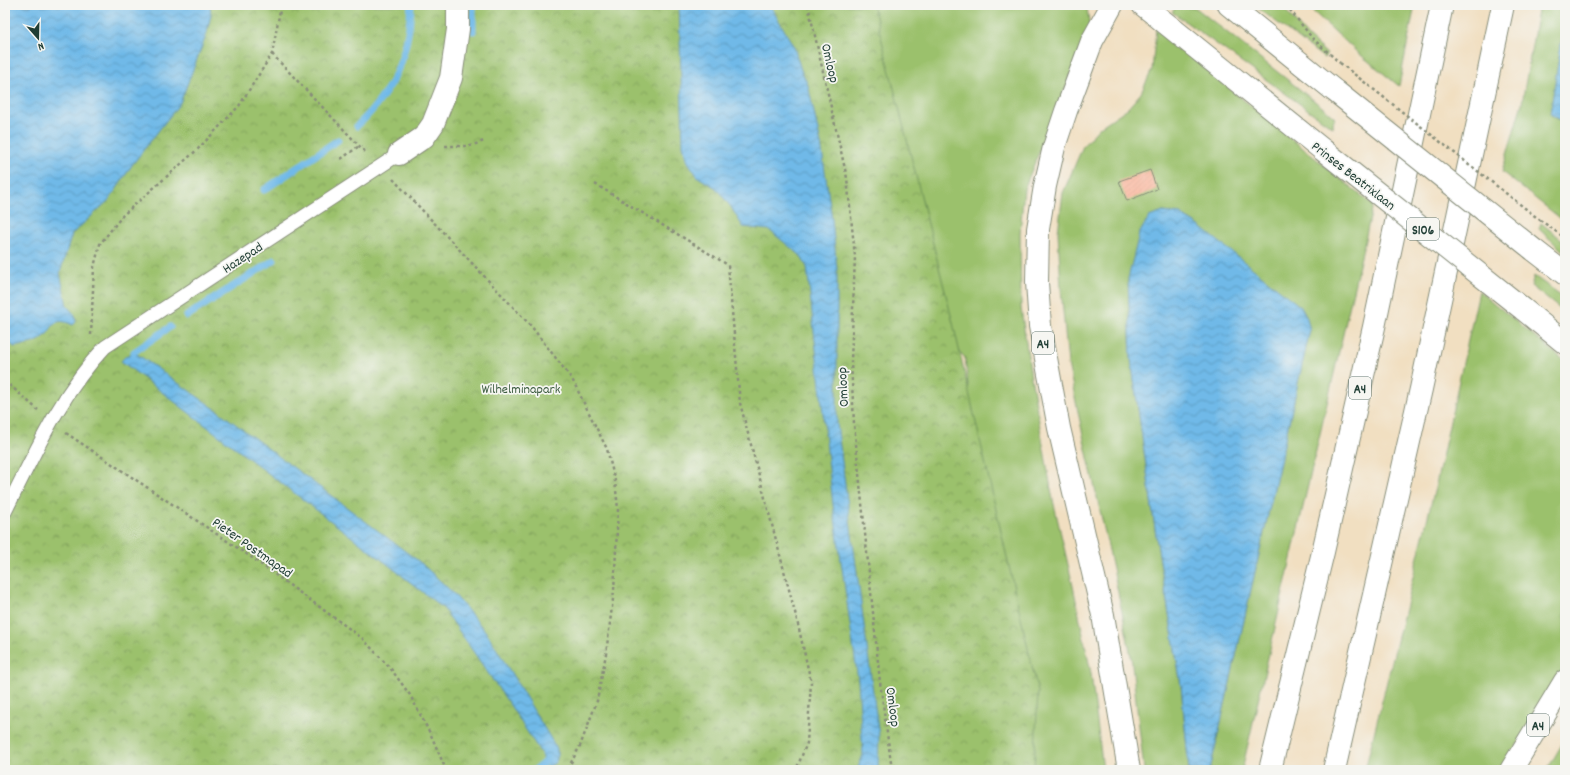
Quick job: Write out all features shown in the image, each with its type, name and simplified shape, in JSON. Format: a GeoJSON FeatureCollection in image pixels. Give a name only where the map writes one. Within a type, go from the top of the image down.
{"type":"FeatureCollection","features":[{"type":"Feature","properties":{"kind":"main road","name":"Hazepad"},"geometry":{"type":"LineString","coordinates":[[399,154],[424,137],[433,124],[451,78],[458,29],[458,5]]}},
{"type":"Feature","properties":{"kind":"main road","name":"A4"},"geometry":{"type":"LineString","coordinates":[[1112,5],[1092,41],[1054,147],[1044,186],[1038,229],[1037,282],[1040,326],[1059,428],[1103,615],[1129,770]]}},
{"type":"Feature","properties":{"kind":"main road","name":"Prinses Beatrixlaan"},"geometry":{"type":"LineString","coordinates":[[1143,5],[1565,343]]}},
{"type":"Feature","properties":{"kind":"main road"},"geometry":{"type":"LineString","coordinates":[[1229,5],[1565,274]]}},
{"type":"Feature","properties":{"kind":"main road","name":"A4"},"geometry":{"type":"LineString","coordinates":[[1270,770],[1323,552],[1374,327],[1442,5]]}},
{"type":"Feature","properties":{"kind":"main road"},"geometry":{"type":"LineString","coordinates":[[1334,770],[1422,389],[1503,5]]}},
{"type":"Feature","properties":{"kind":"main road","name":"A4"},"geometry":{"type":"LineString","coordinates":[[1511,770],[1565,681]]}},
{"type":"Feature","properties":{"kind":"lane","name":"Hazepad"},"geometry":{"type":"LineString","coordinates":[[5,512],[51,422],[80,376],[92,360],[105,347],[399,154]]}},
{"type":"Feature","properties":{"kind":"path"},"geometry":{"type":"LineString","coordinates":[[92,360],[90,326],[94,267],[100,244],[123,215],[198,149],[239,106],[272,54],[281,5]]}},
{"type":"Feature","properties":{"kind":"path","name":"Omloop"},"geometry":{"type":"LineString","coordinates":[[808,5],[846,178],[855,256],[851,362],[854,424],[880,682],[892,770]]}},
{"type":"Feature","properties":{"kind":"path"},"geometry":{"type":"LineString","coordinates":[[1286,5],[1313,39],[1340,64],[1565,238]]}},
{"type":"Feature","properties":{"kind":"path"},"geometry":{"type":"LineString","coordinates":[[272,54],[531,326],[572,379],[606,449],[615,482],[618,509],[614,591],[606,654],[597,702],[580,746],[567,770]]}},
{"type":"Feature","properties":{"kind":"path"},"geometry":{"type":"LineString","coordinates":[[424,137],[446,146],[470,146],[484,141]]}},
{"type":"Feature","properties":{"kind":"path"},"geometry":{"type":"LineString","coordinates":[[341,159],[359,146]]}},
{"type":"Feature","properties":{"kind":"path"},"geometry":{"type":"LineString","coordinates":[[595,184],[728,265],[740,403],[796,616],[811,682],[807,743],[800,764],[796,770]]}},
{"type":"Feature","properties":{"kind":"path","name":"Pieter Postmapad"},"geometry":{"type":"LineString","coordinates":[[5,381],[51,422],[251,557],[362,638],[391,670],[410,695],[431,735],[446,770]]}},
{"type":"Feature","properties":{"kind":"green space","name":"Wilhelminapark"},"geometry":{"type":"Polygon","coordinates":[[[5,5],[873,5],[953,323],[1038,692],[1034,770],[5,770],[5,5]]]}},
{"type":"Feature","properties":{"kind":"green space"},"geometry":{"type":"Polygon","coordinates":[[[816,5],[1086,5],[1090,28],[1024,189],[1020,233],[1021,308],[1031,377],[1053,500],[1091,673],[1103,770],[1011,770],[965,358],[959,351],[816,5]]]}},
{"type":"Feature","properties":{"kind":"green space"},"geometry":{"type":"Polygon","coordinates":[[[1254,5],[1281,5],[1308,37],[1327,54],[1324,58],[1254,5]]]}},
{"type":"Feature","properties":{"kind":"green space"},"geometry":{"type":"Polygon","coordinates":[[[1306,5],[1415,5],[1399,86],[1357,52],[1306,5]]]}},
{"type":"Feature","properties":{"kind":"green space"},"geometry":{"type":"Polygon","coordinates":[[[1539,5],[1565,5],[1565,19],[1550,114],[1565,124],[1565,222],[1502,172],[1522,103],[1539,5]]]}},
{"type":"Feature","properties":{"kind":"green space"},"geometry":{"type":"Polygon","coordinates":[[[1176,7],[1196,8],[1335,117],[1332,127],[1172,12],[1176,7]]]}},
{"type":"Feature","properties":{"kind":"green space"},"geometry":{"type":"Polygon","coordinates":[[[1156,29],[1373,205],[1242,770],[1210,770],[1310,330],[1198,225],[1180,214],[1163,212],[1128,279],[1131,359],[1157,543],[1181,685],[1189,770],[1144,770],[1131,656],[1068,364],[1061,289],[1058,232],[1063,193],[1083,146],[1100,127],[1128,108],[1141,93],[1152,70],[1156,29]]]}},
{"type":"Feature","properties":{"kind":"green space"},"geometry":{"type":"Polygon","coordinates":[[[1541,223],[1565,242],[1565,253],[1539,229],[1541,223]]]}},
{"type":"Feature","properties":{"kind":"green space"},"geometry":{"type":"Polygon","coordinates":[[[1534,276],[1565,298],[1565,313],[1531,286],[1534,276]]]}},
{"type":"Feature","properties":{"kind":"green space"},"geometry":{"type":"Polygon","coordinates":[[[1479,291],[1565,361],[1565,665],[1502,770],[1365,770],[1437,480],[1479,291]]]}},
{"type":"Feature","properties":{"kind":"green space"},"geometry":{"type":"Polygon","coordinates":[[[1565,739],[1565,770],[1547,770],[1565,739]]]}},
{"type":"Feature","properties":{"kind":"water"},"geometry":{"type":"Polygon","coordinates":[[[5,5],[210,5],[211,15],[206,36],[180,103],[132,165],[110,199],[72,234],[60,273],[67,306],[75,315],[76,322],[73,325],[60,321],[56,323],[40,340],[14,347],[5,338],[5,5]]]}},
{"type":"Feature","properties":{"kind":"water"},"geometry":{"type":"Polygon","coordinates":[[[679,5],[770,5],[794,47],[801,70],[808,85],[821,144],[832,219],[837,269],[837,424],[879,736],[878,770],[857,770],[863,755],[858,680],[833,505],[807,267],[800,255],[769,230],[743,227],[731,207],[716,188],[698,177],[688,162],[683,146],[679,5]]]}},
{"type":"Feature","properties":{"kind":"water"},"geometry":{"type":"Polygon","coordinates":[[[1565,19],[1565,124],[1550,114],[1565,19]]]}},
{"type":"Feature","properties":{"kind":"water"},"geometry":{"type":"Polygon","coordinates":[[[1163,212],[1180,214],[1198,225],[1301,307],[1307,318],[1310,330],[1210,770],[1189,770],[1181,685],[1157,543],[1131,359],[1128,279],[1139,234],[1149,217],[1163,212]]]}},
{"type":"Feature","properties":{"kind":"water"},"geometry":{"type":"Polygon","coordinates":[[[134,352],[218,411],[421,563],[453,593],[487,633],[557,749],[557,759],[555,763],[548,767],[539,750],[510,705],[444,609],[121,361],[126,356],[134,352]]]}},
{"type":"Feature","properties":{"kind":"building"},"geometry":{"type":"Polygon","coordinates":[[[1150,170],[1157,189],[1127,201],[1119,181],[1150,170]]]}},
{"type":"Feature","properties":{"kind":"waterway"},"geometry":{"type":"LineString","coordinates":[[357,126],[380,100],[397,72],[407,40],[411,5]]}},
{"type":"Feature","properties":{"kind":"waterway"},"geometry":{"type":"LineString","coordinates":[[473,5],[473,31]]}},
{"type":"Feature","properties":{"kind":"waterway"},"geometry":{"type":"LineString","coordinates":[[264,190],[338,140]]}},
{"type":"Feature","properties":{"kind":"waterway"},"geometry":{"type":"LineString","coordinates":[[187,316],[274,260]]}},
{"type":"Feature","properties":{"kind":"waterway"},"geometry":{"type":"LineString","coordinates":[[134,352],[170,327]]}},
{"type":"Feature","properties":{"kind":"waterway"},"geometry":{"type":"LineString","coordinates":[[535,770],[545,762]]}}]}
